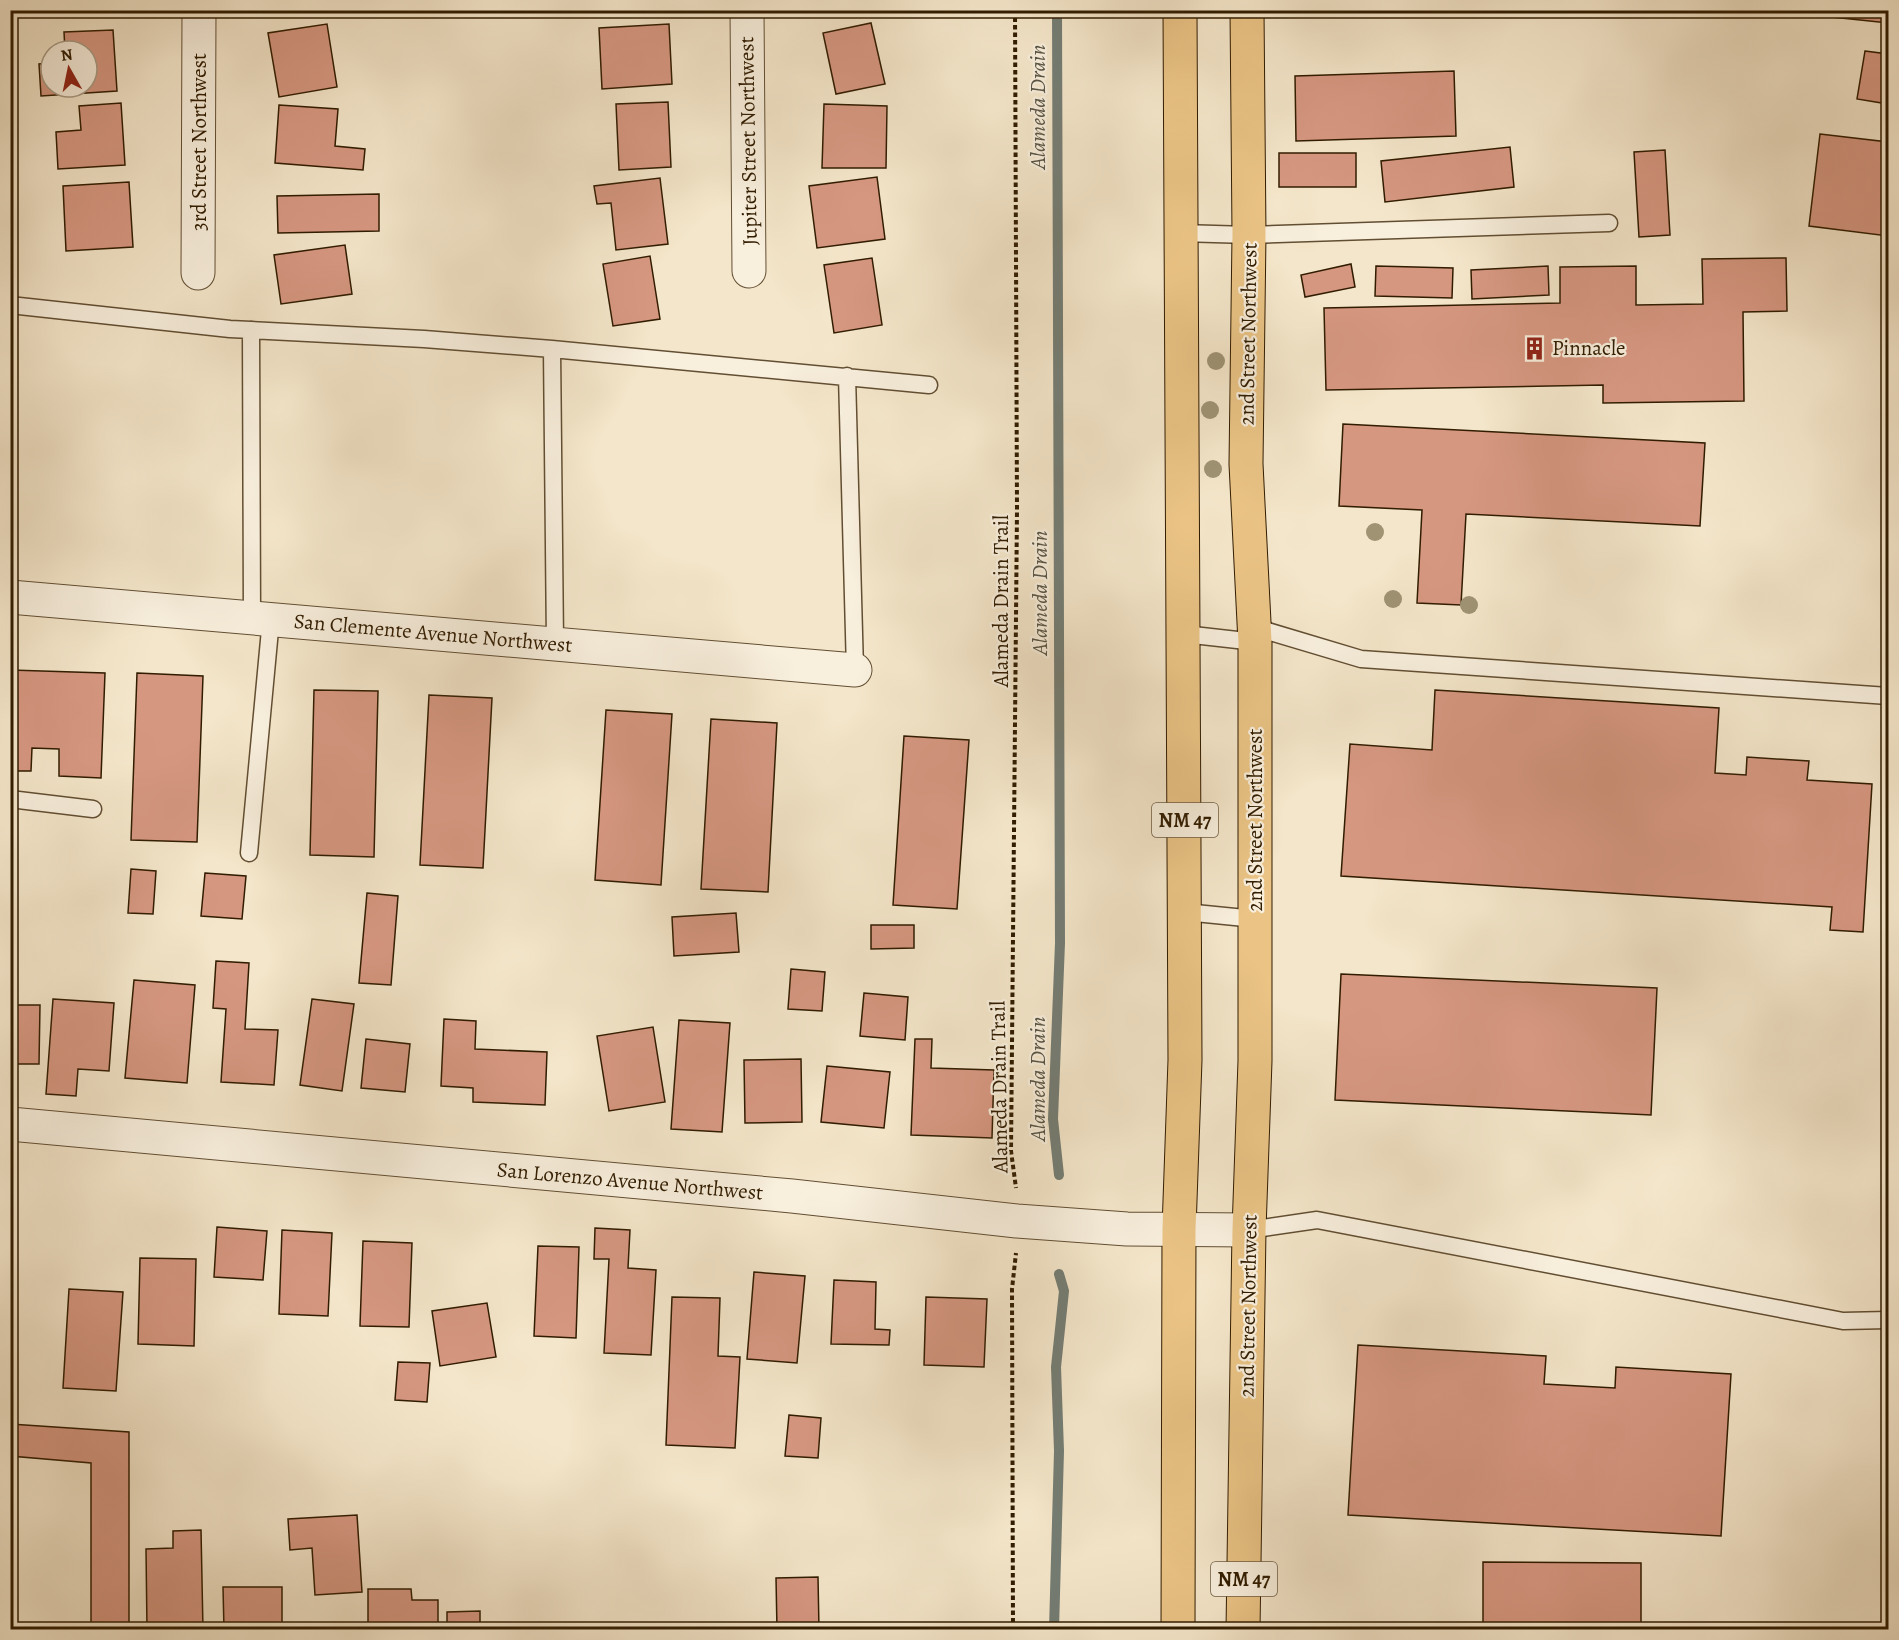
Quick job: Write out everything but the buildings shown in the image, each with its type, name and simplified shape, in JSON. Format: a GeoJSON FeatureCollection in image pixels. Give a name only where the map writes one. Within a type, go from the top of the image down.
{"type":"FeatureCollection","features":[{"type":"Feature","properties":{"kind":"main road","name":"NM 47"},"geometry":{"type":"LineString","coordinates":[[1178,1629],[1179,1229],[1185,1060],[1180,10]]}},
{"type":"Feature","properties":{"kind":"main road","name":"2nd Street Northwest"},"geometry":{"type":"LineString","coordinates":[[1243,1629],[1249,1230],[1255,1061],[1254,634],[1246,464],[1249,235],[1247,10]]}},
{"type":"Feature","properties":{"kind":"street","name":"3rd Street Northwest"},"geometry":{"type":"LineString","coordinates":[[198,273],[199,10]]}},
{"type":"Feature","properties":{"kind":"street","name":"Jupiter Street Northwest"},"geometry":{"type":"LineString","coordinates":[[747,10],[749,271]]}},
{"type":"Feature","properties":{"kind":"street","name":"San Clemente Avenue Northwest"},"geometry":{"type":"LineString","coordinates":[[10,597],[855,670]]}},
{"type":"Feature","properties":{"kind":"street","name":"San Lorenzo Avenue Northwest"},"geometry":{"type":"LineString","coordinates":[[10,1124],[792,1196],[1017,1221],[1127,1230],[1249,1230]]}},
{"type":"Feature","properties":{"kind":"lane"},"geometry":{"type":"LineString","coordinates":[[1180,233],[1249,235],[1610,223]]}},
{"type":"Feature","properties":{"kind":"lane"},"geometry":{"type":"LineString","coordinates":[[10,305],[251,330],[424,339],[552,349],[929,385]]}},
{"type":"Feature","properties":{"kind":"lane"},"geometry":{"type":"LineString","coordinates":[[249,853],[262,618],[251,330]]}},
{"type":"Feature","properties":{"kind":"lane"},"geometry":{"type":"LineString","coordinates":[[552,349],[555,644]]}},
{"type":"Feature","properties":{"kind":"lane"},"geometry":{"type":"LineString","coordinates":[[847,376],[855,670]]}},
{"type":"Feature","properties":{"kind":"lane"},"geometry":{"type":"LineString","coordinates":[[1184,634],[1254,634],[1361,658],[1888,696]]}},
{"type":"Feature","properties":{"kind":"lane"},"geometry":{"type":"LineString","coordinates":[[10,799],[93,809]]}},
{"type":"Feature","properties":{"kind":"lane"},"geometry":{"type":"LineString","coordinates":[[1185,912],[1255,919]]}},
{"type":"Feature","properties":{"kind":"lane"},"geometry":{"type":"LineString","coordinates":[[1249,1230],[1317,1220],[1843,1321],[1888,1320]]}},
{"type":"Feature","properties":{"kind":"path","name":"Alameda Drain Trail"},"geometry":{"type":"LineString","coordinates":[[1015,10],[1017,510],[1011,1151],[1016,1191]]}},
{"type":"Feature","properties":{"kind":"path"},"geometry":{"type":"LineString","coordinates":[[1013,1629],[1012,1288],[1017,1249]]}},
{"type":"Feature","properties":{"kind":"waterway","name":"Alameda Drain"},"geometry":{"type":"LineString","coordinates":[[1057,10],[1060,943],[1053,1119],[1059,1175]]}},
{"type":"Feature","properties":{"kind":"waterway","name":"Alameda Drain"},"geometry":{"type":"LineString","coordinates":[[1054,1630],[1059,1451],[1056,1367],[1064,1291],[1059,1274]]}},
{"type":"Feature","properties":{"kind":"place","name":"Pinnacle"},"geometry":{"type":"Point","coordinates":[1534,348]}}]}
